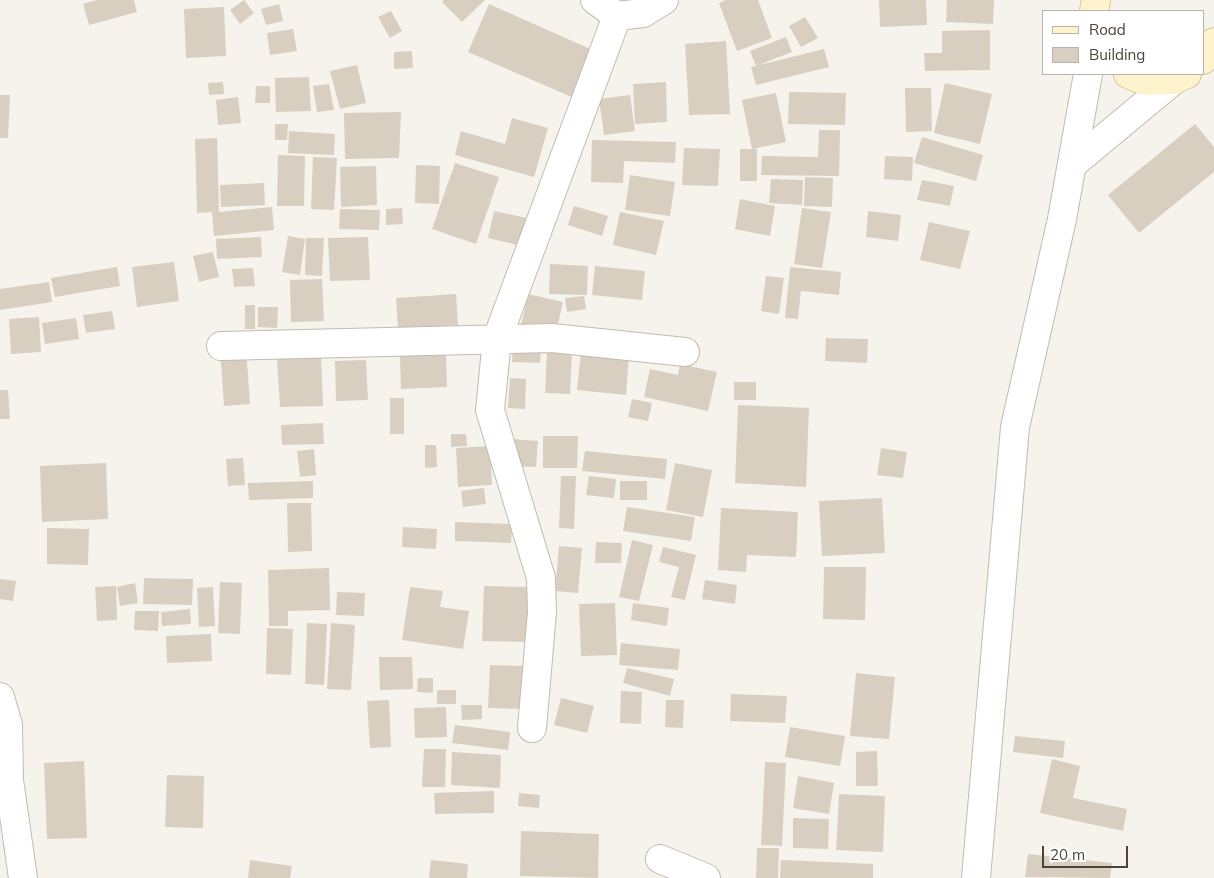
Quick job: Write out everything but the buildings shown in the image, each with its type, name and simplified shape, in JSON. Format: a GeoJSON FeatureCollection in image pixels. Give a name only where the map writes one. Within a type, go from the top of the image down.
{"type":"FeatureCollection","features":[{"type":"Feature","properties":{"kind":"main road"},"geometry":{"type":"LineString","coordinates":[[1204,58],[1214,42]]}},
{"type":"Feature","properties":{"kind":"main road"},"geometry":{"type":"LineString","coordinates":[[1130,75],[1145,81],[1181,77]]}},
{"type":"Feature","properties":{"kind":"street"},"geometry":{"type":"LineString","coordinates":[[595,0],[617,16],[642,13],[664,0]]}},
{"type":"Feature","properties":{"kind":"street"},"geometry":{"type":"LineString","coordinates":[[532,728],[542,612],[541,578],[490,410],[497,339],[617,16]]}},
{"type":"Feature","properties":{"kind":"street"},"geometry":{"type":"LineString","coordinates":[[976,878],[1015,427],[1073,164],[1078,120],[1088,75]]}},
{"type":"Feature","properties":{"kind":"street"},"geometry":{"type":"LineString","coordinates":[[1073,164],[1181,77]]}},
{"type":"Feature","properties":{"kind":"street"},"geometry":{"type":"LineString","coordinates":[[221,346],[552,338],[685,352]]}},
{"type":"Feature","properties":{"kind":"street"},"geometry":{"type":"LineString","coordinates":[[0,697],[8,725],[9,780],[15,870]]}},
{"type":"Feature","properties":{"kind":"street"},"geometry":{"type":"LineString","coordinates":[[660,859],[706,878]]}}]}
